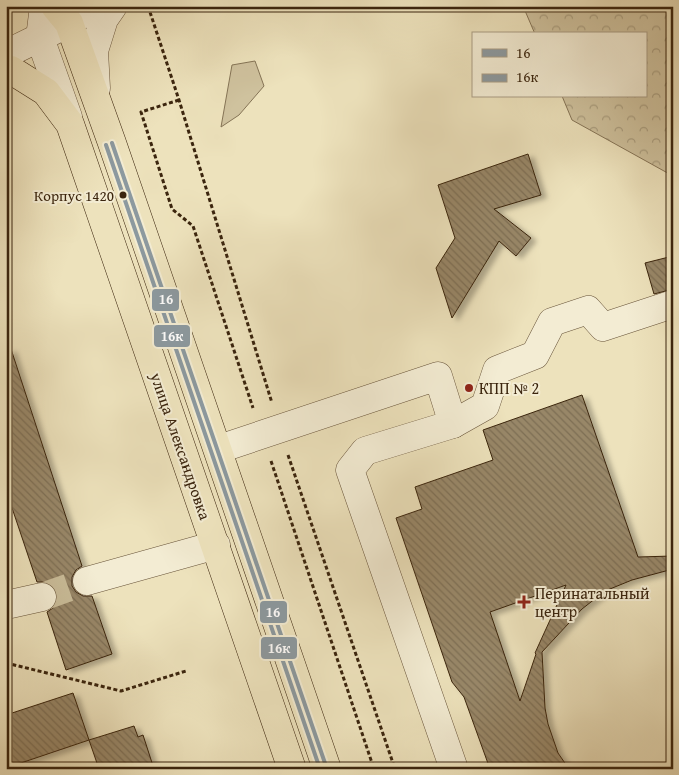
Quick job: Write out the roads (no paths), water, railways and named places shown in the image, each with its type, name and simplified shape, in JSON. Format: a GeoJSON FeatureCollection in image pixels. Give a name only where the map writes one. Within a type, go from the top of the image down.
{"type":"FeatureCollection","features":[{"type":"Feature","properties":{"kind":"main road","name":"улица Александровка"},"geometry":{"type":"LineString","coordinates":[[62,15],[96,99],[219,449],[327,769]]}},
{"type":"Feature","properties":{"kind":"main road"},"geometry":{"type":"LineString","coordinates":[[6,70],[11,70],[46,92],[70,124]]}},
{"type":"Feature","properties":{"kind":"main road","name":"улица Александровка"},"geometry":{"type":"LineString","coordinates":[[70,124],[292,769]]}},
{"type":"Feature","properties":{"kind":"street"},"geometry":{"type":"LineString","coordinates":[[40,38],[44,6]]}},
{"type":"Feature","properties":{"kind":"street"},"geometry":{"type":"LineString","coordinates":[[6,54],[40,38],[62,15],[94,6]]}},
{"type":"Feature","properties":{"kind":"street"},"geometry":{"type":"LineString","coordinates":[[96,99],[94,51],[104,18],[112,6]]}},
{"type":"Feature","properties":{"kind":"street","name":"улица Александровка"},"geometry":{"type":"LineString","coordinates":[[40,38],[70,124]]}},
{"type":"Feature","properties":{"kind":"street"},"geometry":{"type":"LineString","coordinates":[[454,769],[350,470],[365,451],[453,424],[485,406],[497,370],[535,355],[552,322],[588,310],[603,327],[673,304]]}},
{"type":"Feature","properties":{"kind":"street"},"geometry":{"type":"LineString","coordinates":[[219,449],[438,376],[453,424]]}},
{"type":"Feature","properties":{"kind":"street"},"geometry":{"type":"LineString","coordinates":[[88,581],[216,545]]}},
{"type":"Feature","properties":{"kind":"street"},"geometry":{"type":"LineString","coordinates":[[6,604],[42,596]]}},
{"type":"Feature","properties":{"kind":"tunnel"},"geometry":{"type":"LineString","coordinates":[[42,597],[87,581]]}},
{"type":"Feature","properties":{"kind":"place","name":"Корпус 1420"},"geometry":{"type":"Point","coordinates":[123,195]}},
{"type":"Feature","properties":{"kind":"place","name":"КПП № 2"},"geometry":{"type":"Point","coordinates":[469,388]}},
{"type":"Feature","properties":{"kind":"place","name":"Перинатальный центр"},"geometry":{"type":"Point","coordinates":[524,602]}}]}
